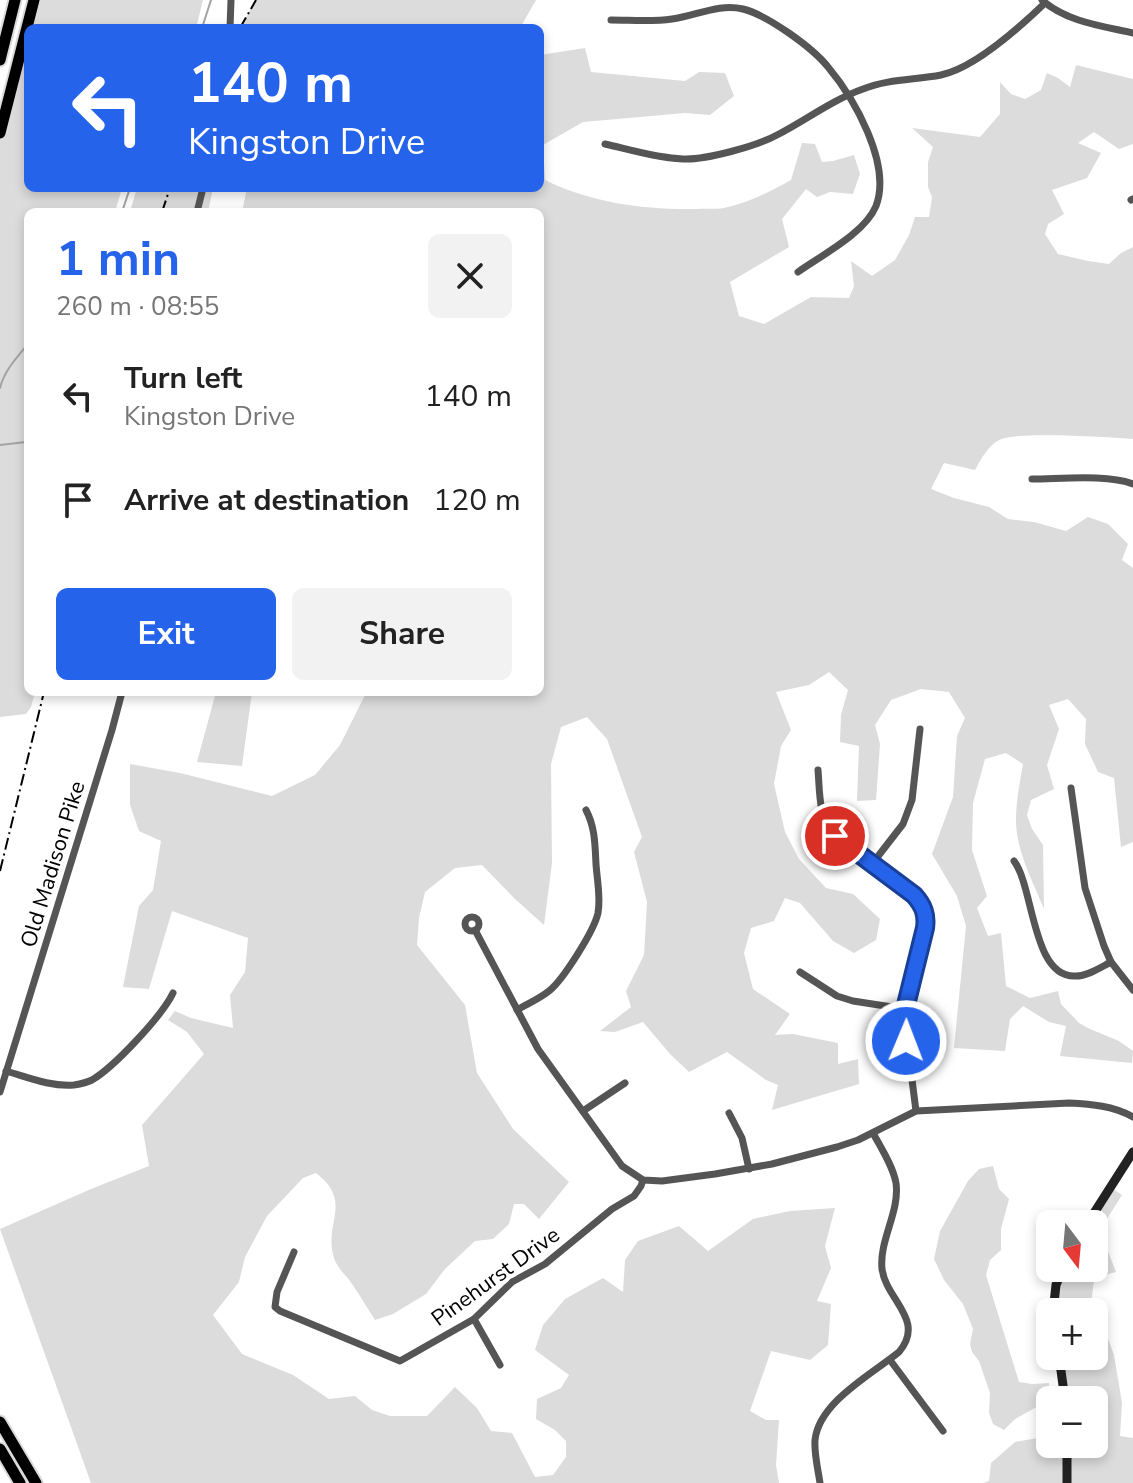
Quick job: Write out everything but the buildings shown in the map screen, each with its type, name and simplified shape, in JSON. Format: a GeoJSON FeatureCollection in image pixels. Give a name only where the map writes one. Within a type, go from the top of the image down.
{"type":"FeatureCollection","features":[{"type":"Feature","properties":{"kind":"main road"},"geometry":{"type":"LineString","coordinates":[[0,60],[15,0]]}},
{"type":"Feature","properties":{"kind":"main road"},"geometry":{"type":"LineString","coordinates":[[28,24],[34,0]]}},
{"type":"Feature","properties":{"kind":"main road"},"geometry":{"type":"LineString","coordinates":[[0,133],[24,39]]}},
{"type":"Feature","properties":{"kind":"main road"},"geometry":{"type":"LineString","coordinates":[[0,1422],[36,1483]]}},
{"type":"Feature","properties":{"kind":"main road"},"geometry":{"type":"LineString","coordinates":[[0,1449],[20,1483]]}},
{"type":"Feature","properties":{"kind":"street"},"geometry":{"type":"LineString","coordinates":[[230,24],[231,0]]}},
{"type":"Feature","properties":{"kind":"street"},"geometry":{"type":"LineString","coordinates":[[605,144],[683,159],[770,139],[863,88],[888,81],[952,72],[968,64],[1011,34],[1044,2],[1061,14],[1083,22],[1133,33]]}},
{"type":"Feature","properties":{"kind":"street"},"geometry":{"type":"LineString","coordinates":[[611,20],[668,20],[721,7],[745,9],[759,14],[815,53],[828,67],[848,95],[867,131],[878,165],[879,195],[873,212],[856,231],[798,272]]}},
{"type":"Feature","properties":{"kind":"street"},"geometry":{"type":"LineString","coordinates":[[1032,479],[1105,478],[1133,484]]}},
{"type":"Feature","properties":{"kind":"street","name":"Old Madison Pike"},"geometry":{"type":"LineString","coordinates":[[0,1092],[121,696]]}},
{"type":"Feature","properties":{"kind":"street"},"geometry":{"type":"LineString","coordinates":[[872,864],[906,817],[912,800],[920,729]]}},
{"type":"Feature","properties":{"kind":"street"},"geometry":{"type":"LineString","coordinates":[[818,770],[821,811],[827,826],[835,836],[914,895],[923,908],[925,928],[905,1009],[906,1041],[916,1111]]}},
{"type":"Feature","properties":{"kind":"street"},"geometry":{"type":"LineString","coordinates":[[1071,788],[1082,875],[1111,962],[1133,990]]}},
{"type":"Feature","properties":{"kind":"street"},"geometry":{"type":"LineString","coordinates":[[517,1010],[551,990],[596,921],[599,910],[593,823],[586,810]]}},
{"type":"Feature","properties":{"kind":"street"},"geometry":{"type":"LineString","coordinates":[[1014,861],[1021,872],[1041,945],[1054,967],[1064,974],[1077,976],[1111,962]]}},
{"type":"Feature","properties":{"kind":"street"},"geometry":{"type":"LineString","coordinates":[[475,930],[538,1049],[622,1166],[643,1180],[662,1181],[749,1169],[837,1147],[916,1111],[1069,1103],[1100,1106],[1133,1117]]}},
{"type":"Feature","properties":{"kind":"street"},"geometry":{"type":"LineString","coordinates":[[800,972],[837,996],[905,1009]]}},
{"type":"Feature","properties":{"kind":"street"},"geometry":{"type":"LineString","coordinates":[[6,1071],[60,1085],[85,1083],[102,1072],[128,1047],[166,1007],[173,993]]}},
{"type":"Feature","properties":{"kind":"street"},"geometry":{"type":"LineString","coordinates":[[583,1111],[625,1083]]}},
{"type":"Feature","properties":{"kind":"street"},"geometry":{"type":"LineString","coordinates":[[729,1113],[742,1138],[749,1169]]}},
{"type":"Feature","properties":{"kind":"street"},"geometry":{"type":"LineString","coordinates":[[820,1483],[815,1442],[825,1412],[904,1347],[909,1328],[882,1271],[882,1256],[896,1192],[894,1177],[873,1133]]}},
{"type":"Feature","properties":{"kind":"street"},"geometry":{"type":"LineString","coordinates":[[1096,1210],[1133,1152]]}},
{"type":"Feature","properties":{"kind":"street","name":"Pinehurst Drive"},"geometry":{"type":"LineString","coordinates":[[294,1252],[277,1292],[275,1307],[400,1361],[474,1319],[512,1282],[545,1264],[612,1209],[634,1196],[643,1180]]}},
{"type":"Feature","properties":{"kind":"street"},"geometry":{"type":"LineString","coordinates":[[474,1319],[500,1365]]}},
{"type":"Feature","properties":{"kind":"street"},"geometry":{"type":"LineString","coordinates":[[890,1360],[943,1431]]}},
{"type":"Feature","properties":{"kind":"street"},"geometry":{"type":"LineString","coordinates":[[1067,1458],[1067,1483]]}},
{"type":"Feature","properties":{"kind":"shaded area"},"geometry":{"type":"Polygon","coordinates":[[[34,0],[203,0],[197,24],[28,24],[34,0]]]}},
{"type":"Feature","properties":{"kind":"shaded area"},"geometry":{"type":"Polygon","coordinates":[[[256,0],[536,0],[522,24],[242,24],[256,0]]]}},
{"type":"Feature","properties":{"kind":"shaded area"},"geometry":{"type":"Polygon","coordinates":[[[24,39],[24,192],[121,192],[116,208],[24,208],[24,696],[34,696],[26,714],[0,717],[0,133],[24,39]]]}},
{"type":"Feature","properties":{"kind":"shaded area"},"geometry":{"type":"Polygon","coordinates":[[[585,48],[591,72],[685,81],[699,72],[725,73],[734,96],[710,115],[685,113],[583,122],[544,144],[544,54],[585,48]]]}},
{"type":"Feature","properties":{"kind":"shaded area"},"geometry":{"type":"Polygon","coordinates":[[[1076,65],[1133,79],[1133,144],[1119,149],[1094,132],[1078,143],[1101,153],[1087,178],[1052,190],[1064,214],[1048,224],[1045,234],[1058,254],[1088,261],[1109,264],[1133,247],[1133,439],[1064,435],[1008,437],[991,446],[975,470],[944,463],[931,489],[989,507],[1008,519],[1066,531],[1088,517],[1108,524],[1128,544],[1122,560],[1133,568],[1133,842],[1121,847],[1114,778],[1098,772],[1085,744],[1086,719],[1068,699],[1049,705],[1059,729],[1047,765],[1054,789],[1031,800],[1027,815],[1043,845],[1044,909],[1026,866],[1017,832],[1023,764],[1006,753],[985,759],[973,803],[972,850],[987,896],[977,908],[988,936],[1001,933],[1006,986],[1030,998],[1058,991],[1061,1004],[1079,1023],[1119,1041],[1133,1051],[1132,1063],[1060,1056],[1066,1026],[1049,1022],[1023,1006],[1010,1019],[1005,1051],[954,1048],[966,926],[957,896],[932,854],[953,797],[957,736],[965,718],[949,692],[921,689],[891,700],[875,725],[880,744],[876,800],[857,801],[859,746],[840,742],[841,715],[848,690],[829,672],[809,685],[776,692],[791,730],[781,746],[774,784],[785,832],[799,859],[826,888],[853,894],[880,919],[876,940],[854,953],[833,941],[800,903],[785,898],[774,921],[751,928],[744,953],[753,989],[790,1014],[775,1035],[793,1034],[838,1043],[838,1064],[858,1059],[859,1084],[772,1110],[778,1085],[727,1052],[689,1072],[643,1022],[615,1032],[600,1031],[631,1007],[626,991],[644,955],[647,902],[634,852],[642,837],[607,739],[587,717],[561,727],[551,764],[552,863],[544,925],[482,865],[455,868],[425,892],[417,945],[465,1005],[477,1073],[513,1129],[569,1182],[539,1219],[524,1204],[514,1204],[509,1224],[493,1239],[475,1241],[445,1269],[426,1294],[393,1314],[375,1320],[335,1262],[332,1234],[335,1203],[327,1184],[316,1173],[303,1178],[267,1216],[245,1257],[239,1282],[213,1315],[242,1354],[293,1375],[329,1399],[355,1396],[372,1410],[390,1416],[427,1416],[455,1387],[477,1408],[491,1431],[512,1433],[535,1477],[553,1475],[566,1457],[566,1441],[536,1419],[537,1399],[561,1388],[569,1375],[535,1350],[543,1325],[565,1299],[603,1278],[623,1292],[625,1260],[638,1241],[679,1226],[708,1251],[753,1219],[790,1211],[835,1208],[825,1246],[831,1268],[817,1301],[831,1304],[828,1345],[810,1360],[771,1351],[750,1411],[766,1420],[779,1420],[776,1465],[779,1483],[91,1483],[0,1229],[149,1166],[142,1125],[204,1054],[187,1032],[168,1020],[175,1011],[233,1028],[230,995],[245,972],[248,938],[172,911],[149,989],[123,987],[139,906],[153,890],[161,841],[139,831],[130,805],[130,764],[272,796],[315,775],[340,745],[364,696],[544,696],[544,208],[243,208],[246,192],[544,192],[544,162],[545,180],[600,200],[677,209],[720,208],[752,199],[791,180],[802,143],[815,144],[822,162],[854,155],[860,174],[853,194],[830,192],[817,197],[806,189],[782,219],[789,247],[730,282],[739,316],[764,324],[811,297],[849,298],[854,286],[851,261],[872,276],[895,260],[915,217],[929,217],[932,197],[928,187],[928,162],[933,147],[912,128],[980,137],[1000,114],[1000,82],[1011,94],[1025,99],[1041,90],[1047,73],[1070,87],[1076,65]]]}},
{"type":"Feature","properties":{"kind":"shaded area"},"geometry":{"type":"Polygon","coordinates":[[[136,192],[212,192],[209,208],[131,208],[136,192]]]}},
{"type":"Feature","properties":{"kind":"shaded area"},"geometry":{"type":"Polygon","coordinates":[[[215,696],[251,696],[242,766],[197,762],[215,696]]]}},
{"type":"Feature","properties":{"kind":"shaded area"},"geometry":{"type":"Polygon","coordinates":[[[993,1166],[999,1189],[1009,1199],[1001,1229],[1001,1250],[990,1260],[986,1275],[1019,1382],[1049,1383],[1049,1386],[1036,1386],[1036,1407],[1015,1419],[1004,1430],[993,1424],[989,1413],[990,1393],[979,1361],[972,1352],[973,1329],[963,1304],[944,1280],[934,1259],[940,1231],[968,1181],[979,1169],[993,1166]]]}},
{"type":"Feature","properties":{"kind":"shaded area"},"geometry":{"type":"Polygon","coordinates":[[[1110,1187],[1122,1195],[1108,1217],[1108,1210],[1096,1210],[1110,1187]]]}},
{"type":"Feature","properties":{"kind":"shaded area"},"geometry":{"type":"Polygon","coordinates":[[[1108,1251],[1116,1272],[1108,1274],[1108,1251]]]}},
{"type":"Feature","properties":{"kind":"shaded area"},"geometry":{"type":"Polygon","coordinates":[[[1060,1282],[1094,1282],[1092,1298],[1056,1298],[1060,1282]]]}},
{"type":"Feature","properties":{"kind":"shaded area"},"geometry":{"type":"Polygon","coordinates":[[[1108,1339],[1122,1403],[1120,1436],[1133,1438],[1133,1483],[983,1483],[989,1481],[991,1463],[1015,1442],[1036,1438],[1036,1458],[1108,1458],[1108,1386],[1063,1386],[1061,1370],[1108,1370],[1108,1339]]]}},
{"type":"Feature","properties":{"kind":"waterway"},"geometry":{"type":"LineString","coordinates":[[203,24],[211,0]]}},
{"type":"Feature","properties":{"kind":"waterway"},"geometry":{"type":"LineString","coordinates":[[123,208],[129,192]]}},
{"type":"Feature","properties":{"kind":"waterway"},"geometry":{"type":"LineString","coordinates":[[0,388],[8,370],[24,349]]}},
{"type":"Feature","properties":{"kind":"waterway"},"geometry":{"type":"LineString","coordinates":[[0,445],[24,442]]}},
{"type":"Feature","properties":{"kind":"railway"},"geometry":{"type":"LineString","coordinates":[[242,24],[256,0]]}},
{"type":"Feature","properties":{"kind":"railway"},"geometry":{"type":"LineString","coordinates":[[163,208],[169,192]]}},
{"type":"Feature","properties":{"kind":"railway"},"geometry":{"type":"LineString","coordinates":[[0,871],[43,696]]}},
{"type":"Feature","properties":{"kind":"route"},"geometry":{"type":"LineString","coordinates":[[835,836],[914,895],[923,908],[925,928],[905,1009],[906,1041]]}}]}
